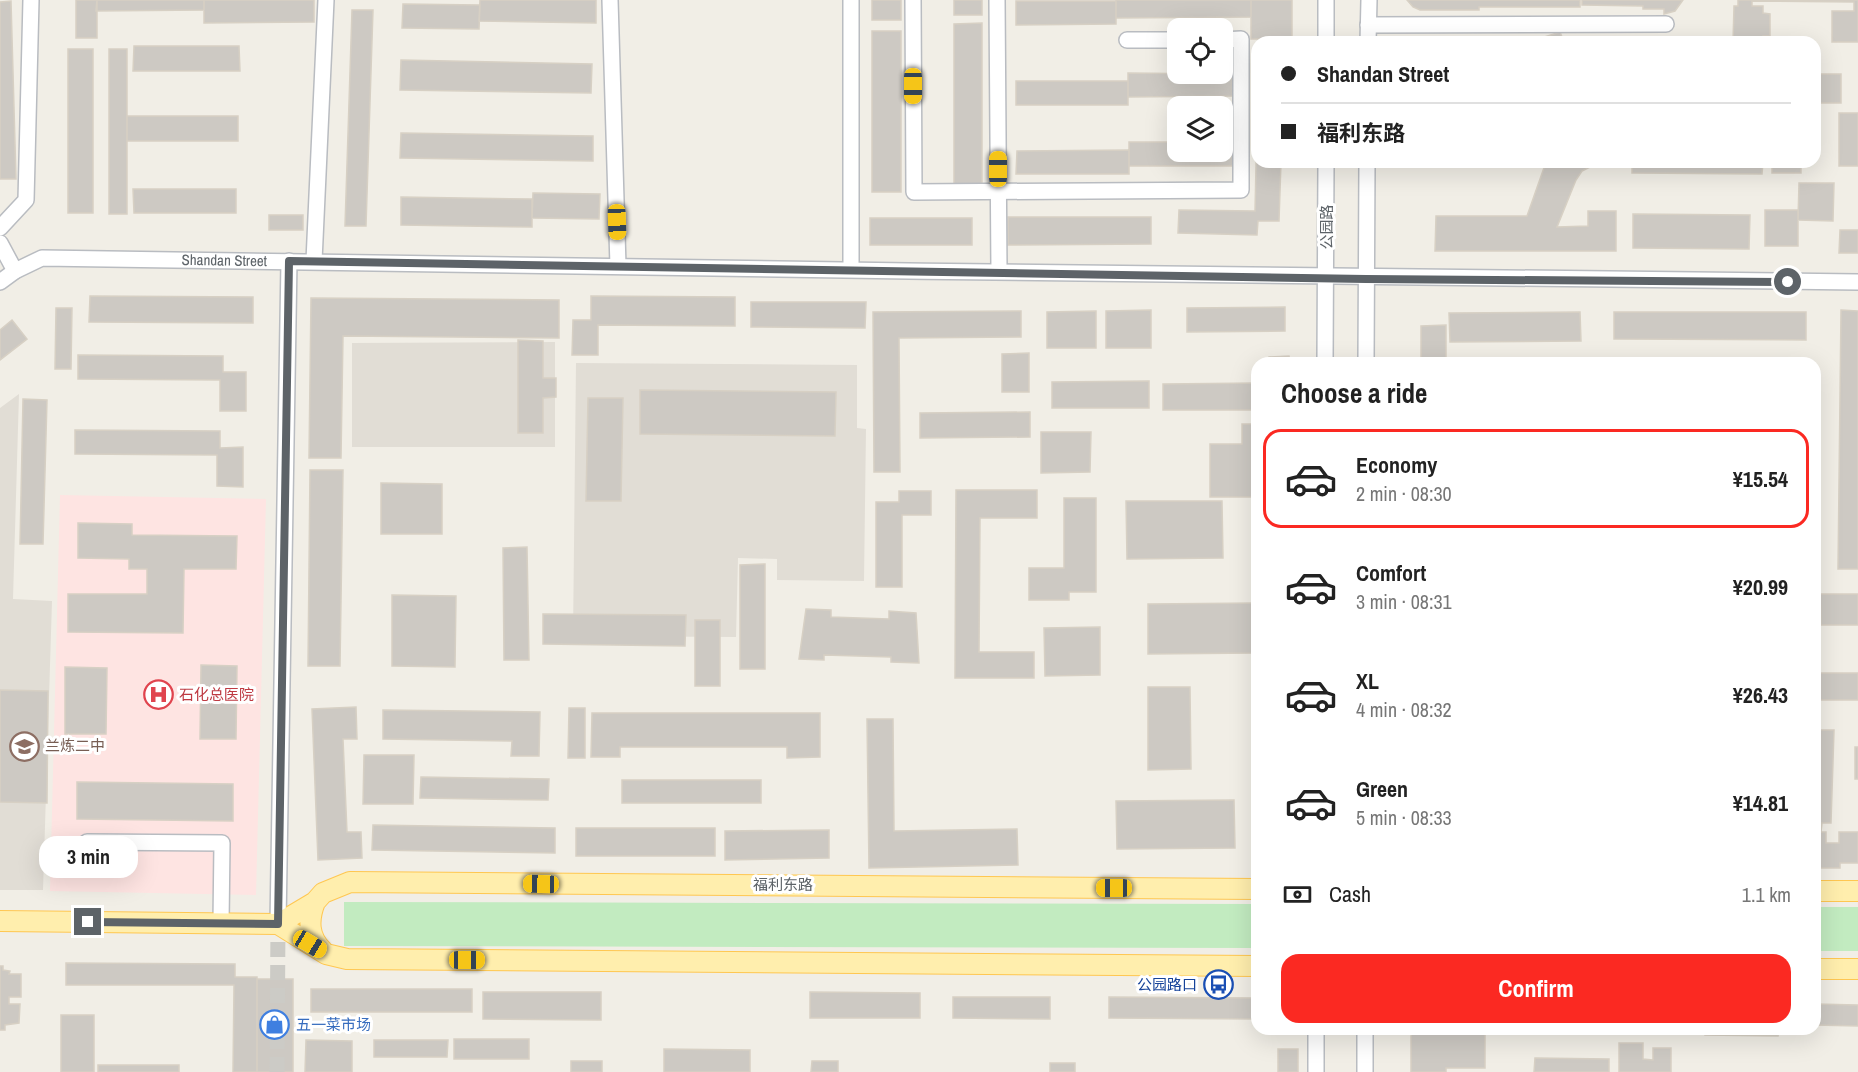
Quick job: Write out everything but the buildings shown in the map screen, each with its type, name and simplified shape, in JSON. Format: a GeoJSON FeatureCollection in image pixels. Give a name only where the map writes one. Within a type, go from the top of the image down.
{"type":"FeatureCollection","features":[{"type":"Feature","properties":{"kind":"main road","name":"福利东路"},"geometry":{"type":"LineString","coordinates":[[278,924],[315,902],[323,893],[350,882],[1251,889]]}},
{"type":"Feature","properties":{"kind":"main road"},"geometry":{"type":"LineString","coordinates":[[1821,891],[1858,891]]}},
{"type":"Feature","properties":{"kind":"main road"},"geometry":{"type":"LineString","coordinates":[[315,902],[311,912],[312,936],[326,954]]}},
{"type":"Feature","properties":{"kind":"main road"},"geometry":{"type":"LineString","coordinates":[[0,921],[278,924],[326,954],[347,959],[1251,966]]}},
{"type":"Feature","properties":{"kind":"main road"},"geometry":{"type":"LineString","coordinates":[[1821,969],[1858,969]]}},
{"type":"Feature","properties":{"kind":"street"},"geometry":{"type":"LineString","coordinates":[[0,228],[26,200],[31,0]]}},
{"type":"Feature","properties":{"kind":"street"},"geometry":{"type":"LineString","coordinates":[[314,261],[326,0]]}},
{"type":"Feature","properties":{"kind":"street"},"geometry":{"type":"LineString","coordinates":[[610,0],[618,266]]}},
{"type":"Feature","properties":{"kind":"street"},"geometry":{"type":"LineString","coordinates":[[851,0],[851,269]]}},
{"type":"Feature","properties":{"kind":"street"},"geometry":{"type":"LineString","coordinates":[[913,0],[914,192],[1241,190],[1241,39],[1233,39]]}},
{"type":"Feature","properties":{"kind":"street"},"geometry":{"type":"LineString","coordinates":[[997,0],[999,272]]}},
{"type":"Feature","properties":{"kind":"street"},"geometry":{"type":"LineString","coordinates":[[1326,0],[1326,36]]}},
{"type":"Feature","properties":{"kind":"street"},"geometry":{"type":"LineString","coordinates":[[1368,0],[1368,36]]}},
{"type":"Feature","properties":{"kind":"street"},"geometry":{"type":"LineString","coordinates":[[1368,25],[1666,24]]}},
{"type":"Feature","properties":{"kind":"street"},"geometry":{"type":"LineString","coordinates":[[1127,40],[1167,40]]}},
{"type":"Feature","properties":{"kind":"street","name":"公园路"},"geometry":{"type":"LineString","coordinates":[[1325,357],[1326,168]]}},
{"type":"Feature","properties":{"kind":"street"},"geometry":{"type":"LineString","coordinates":[[1366,357],[1367,168]]}},
{"type":"Feature","properties":{"kind":"street"},"geometry":{"type":"LineString","coordinates":[[0,243],[15,271]]}},
{"type":"Feature","properties":{"kind":"street","name":"Shandan Street"},"geometry":{"type":"LineString","coordinates":[[0,282],[15,271],[42,258],[851,269],[1366,279],[1858,282]]}},
{"type":"Feature","properties":{"kind":"street"},"geometry":{"type":"LineString","coordinates":[[278,924],[289,261]]}},
{"type":"Feature","properties":{"kind":"street"},"geometry":{"type":"LineString","coordinates":[[87,842],[222,843],[221,923]]}},
{"type":"Feature","properties":{"kind":"street"},"geometry":{"type":"LineString","coordinates":[[1316,1035],[1316,1072]]}},
{"type":"Feature","properties":{"kind":"street"},"geometry":{"type":"LineString","coordinates":[[1365,1035],[1365,1072]]}},
{"type":"Feature","properties":{"kind":"shaded area"},"geometry":{"type":"Polygon","coordinates":[[[555,342],[555,447],[352,447],[352,343],[555,342]]]}},
{"type":"Feature","properties":{"kind":"shaded area"},"geometry":{"type":"Polygon","coordinates":[[[576,363],[857,365],[857,428],[866,429],[864,581],[777,580],[777,559],[738,558],[736,637],[573,636],[576,363]]]}},
{"type":"Feature","properties":{"kind":"shaded area","name":"兰炼二中"},"geometry":{"type":"Polygon","coordinates":[[[19,394],[13,599],[52,601],[43,890],[0,890],[0,408],[19,394]]]}},
{"type":"Feature","properties":{"kind":"shaded area","name":"石化总医院"},"geometry":{"type":"Polygon","coordinates":[[[60,495],[266,499],[256,895],[50,891],[60,495]]]}},
{"type":"Feature","properties":{"kind":"green space"},"geometry":{"type":"Polygon","coordinates":[[[344,902],[1251,904],[1251,948],[344,946],[344,902]]]}},
{"type":"Feature","properties":{"kind":"green space"},"geometry":{"type":"Polygon","coordinates":[[[1821,907],[1858,907],[1858,951],[1821,951],[1821,907]]]}},
{"type":"Feature","properties":{"kind":"tunnel"},"geometry":{"type":"LineString","coordinates":[[277,1072],[278,924]]}},
{"type":"Feature","properties":{"kind":"place","name":"石化总医院"},"geometry":{"type":"Point","coordinates":[158,695]}},
{"type":"Feature","properties":{"kind":"place","name":"兰炼二中"},"geometry":{"type":"Point","coordinates":[24,746]}},
{"type":"Feature","properties":{"kind":"place","name":"公园路口"},"geometry":{"type":"Point","coordinates":[1218,985]}},
{"type":"Feature","properties":{"kind":"place","name":"五一菜市场"},"geometry":{"type":"Point","coordinates":[275,1025]}},
{"type":"Feature","properties":{"kind":"route"},"geometry":{"type":"LineString","coordinates":[[88,922],[278,924],[289,261],[1366,279],[1788,282]]}}]}
